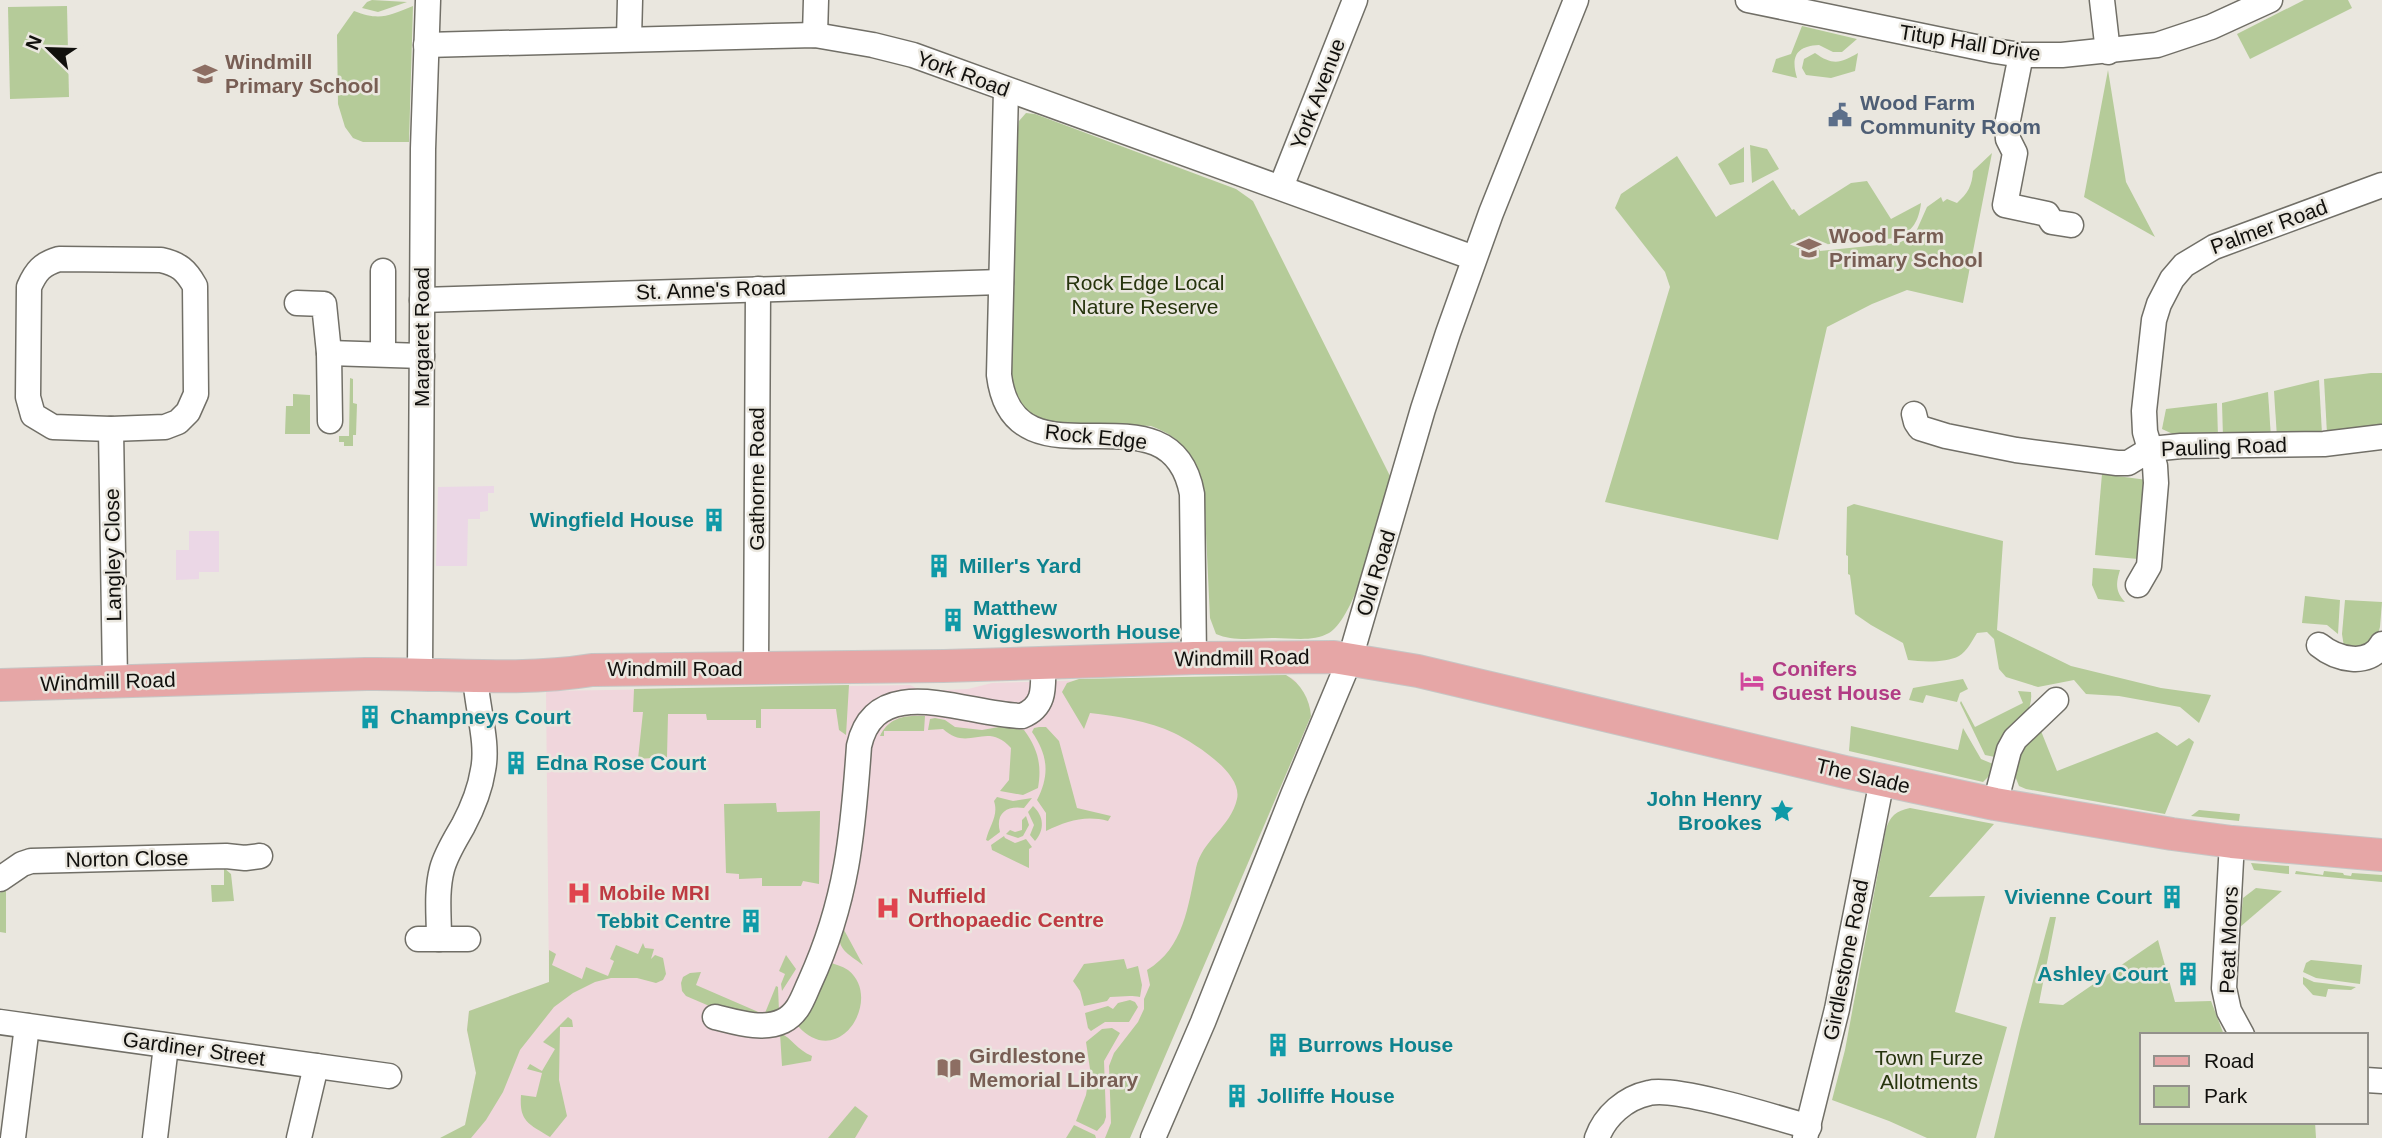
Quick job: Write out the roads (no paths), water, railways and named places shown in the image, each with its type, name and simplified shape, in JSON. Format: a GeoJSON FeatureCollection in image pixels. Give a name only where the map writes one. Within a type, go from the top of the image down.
{"type":"FeatureCollection","features":[{"type":"Feature","properties":{"kind":"main road","name":"Windmill Road"},"geometry":{"type":"LineString","coordinates":[[0,685],[419,673],[561,675],[605,669],[756,669],[1194,658],[1350,659]]}},
{"type":"Feature","properties":{"kind":"main road","name":"The Slade"},"geometry":{"type":"LineString","coordinates":[[1350,659],[1418,671],[1995,804],[2232,842],[2382,855]]}},
{"type":"Feature","properties":{"kind":"street","name":"Margaret Road"},"geometry":{"type":"LineString","coordinates":[[419,673],[428,0]]}},
{"type":"Feature","properties":{"kind":"street"},"geometry":{"type":"LineString","coordinates":[[629,39],[630,0]]}},
{"type":"Feature","properties":{"kind":"street"},"geometry":{"type":"LineString","coordinates":[[815,35],[816,0]]}},
{"type":"Feature","properties":{"kind":"street","name":"York Avenue"},"geometry":{"type":"LineString","coordinates":[[1282,187],[1355,0]]}},
{"type":"Feature","properties":{"kind":"street","name":"Old Road"},"geometry":{"type":"LineString","coordinates":[[1153,1138],[1203,1022],[1350,659],[1423,409],[1474,258],[1576,0]]}},
{"type":"Feature","properties":{"kind":"street","name":"Titup Hall Drive"},"geometry":{"type":"LineString","coordinates":[[1748,0],[1818,7],[2021,55],[2108,52],[2157,45],[2211,27],[2270,0]]}},
{"type":"Feature","properties":{"kind":"street"},"geometry":{"type":"LineString","coordinates":[[2102,0],[2108,52]]}},
{"type":"Feature","properties":{"kind":"street","name":"York Road"},"geometry":{"type":"LineString","coordinates":[[426,45],[815,35],[873,45],[913,55],[1474,258]]}},
{"type":"Feature","properties":{"kind":"street"},"geometry":{"type":"LineString","coordinates":[[2021,55],[2007,125],[2008,139],[2015,153],[1997,204],[2047,214],[2052,222],[2071,225]]}},
{"type":"Feature","properties":{"kind":"street","name":"Rock Edge"},"geometry":{"type":"LineString","coordinates":[[1006,90],[999,375],[1002,395],[1009,410],[1037,431],[1058,436],[1148,439],[1165,447],[1178,460],[1188,474],[1192,495],[1194,658]]}},
{"type":"Feature","properties":{"kind":"street","name":"Palmer Road"},"geometry":{"type":"LineString","coordinates":[[2138,585],[2150,566],[2156,483],[2151,449],[2145,432],[2144,411],[2154,320],[2165,290],[2183,265],[2214,247],[2382,186]]}},
{"type":"Feature","properties":{"kind":"street"},"geometry":{"type":"LineString","coordinates":[[59,259],[161,260],[174,263],[187,271],[194,286],[196,394],[188,412],[178,422],[165,427],[111,429],[52,427],[33,415],[28,397],[29,287],[34,275],[44,263],[59,259]]}},
{"type":"Feature","properties":{"kind":"street"},"geometry":{"type":"LineString","coordinates":[[383,271],[383,354]]}},
{"type":"Feature","properties":{"kind":"street","name":"St. Anne's Road"},"geometry":{"type":"LineString","coordinates":[[422,300],[1001,282]]}},
{"type":"Feature","properties":{"kind":"street","name":"Gathorne Road"},"geometry":{"type":"LineString","coordinates":[[756,669],[758,289]]}},
{"type":"Feature","properties":{"kind":"street"},"geometry":{"type":"LineString","coordinates":[[297,303],[324,304],[329,353],[330,421]]}},
{"type":"Feature","properties":{"kind":"street"},"geometry":{"type":"LineString","coordinates":[[329,353],[422,356]]}},
{"type":"Feature","properties":{"kind":"street","name":"Pauling Road"},"geometry":{"type":"LineString","coordinates":[[1914,414],[1920,428],[1969,442],[2117,463],[2127,463],[2151,449],[2181,446],[2324,444],[2382,437]]}},
{"type":"Feature","properties":{"kind":"street","name":"Langley Close"},"geometry":{"type":"LineString","coordinates":[[111,429],[115,681]]}},
{"type":"Feature","properties":{"kind":"street"},"geometry":{"type":"LineString","coordinates":[[2319,645],[2330,654],[2343,658],[2359,658],[2373,655],[2382,644]]}},
{"type":"Feature","properties":{"kind":"street"},"geometry":{"type":"LineString","coordinates":[[715,1017],[751,1025],[765,1025],[779,1023],[797,1011],[825,948],[845,879],[854,819],[859,746],[871,718],[878,710],[900,702],[934,703],[1022,716],[1034,710],[1042,697],[1043,663]]}},
{"type":"Feature","properties":{"kind":"street"},"geometry":{"type":"LineString","coordinates":[[468,939],[429,939],[442,868],[470,813],[484,767],[485,750],[477,708],[475,674]]}},
{"type":"Feature","properties":{"kind":"street"},"geometry":{"type":"LineString","coordinates":[[1995,804],[2009,750],[2015,739],[2056,700]]}},
{"type":"Feature","properties":{"kind":"street","name":"Girdlestone Road"},"geometry":{"type":"LineString","coordinates":[[1807,1132],[1837,1009],[1882,780]]}},
{"type":"Feature","properties":{"kind":"street","name":"Peat Moors"},"geometry":{"type":"LineString","coordinates":[[2232,842],[2224,988],[2229,1011],[2241,1033]]}},
{"type":"Feature","properties":{"kind":"street","name":"Norton Close"},"geometry":{"type":"LineString","coordinates":[[0,879],[31,861],[260,856]]}},
{"type":"Feature","properties":{"kind":"street","name":"Gardiner Street"},"geometry":{"type":"LineString","coordinates":[[0,1022],[389,1076]]}},
{"type":"Feature","properties":{"kind":"street"},"geometry":{"type":"LineString","coordinates":[[13,1138],[27,1026]]}},
{"type":"Feature","properties":{"kind":"street"},"geometry":{"type":"LineString","coordinates":[[155,1138],[166,1046]]}},
{"type":"Feature","properties":{"kind":"street"},"geometry":{"type":"LineString","coordinates":[[299,1138],[316,1066]]}},
{"type":"Feature","properties":{"kind":"street"},"geometry":{"type":"LineString","coordinates":[[1597,1138],[1621,1106],[1639,1096],[1657,1091],[1695,1098],[1807,1132]]}},
{"type":"Feature","properties":{"kind":"place","name":"Windmill Primary School"},"geometry":{"type":"Point","coordinates":[205,74]}},
{"type":"Feature","properties":{"kind":"place","name":"Wood Farm Community Room"},"geometry":{"type":"Point","coordinates":[1840,115]}},
{"type":"Feature","properties":{"kind":"place","name":"Wood Farm Primary School"},"geometry":{"type":"Point","coordinates":[1809,248]}},
{"type":"Feature","properties":{"kind":"place","name":"Wingfield House"},"geometry":{"type":"Point","coordinates":[714,520]}},
{"type":"Feature","properties":{"kind":"place","name":"Miller's Yard"},"geometry":{"type":"Point","coordinates":[939,566]}},
{"type":"Feature","properties":{"kind":"place","name":"Matthew Wigglesworth House"},"geometry":{"type":"Point","coordinates":[953,620]}},
{"type":"Feature","properties":{"kind":"place","name":"Conifers Guest House"},"geometry":{"type":"Point","coordinates":[1752,681]}},
{"type":"Feature","properties":{"kind":"place","name":"Champneys Court"},"geometry":{"type":"Point","coordinates":[370,717]}},
{"type":"Feature","properties":{"kind":"place","name":"Edna Rose Court"},"geometry":{"type":"Point","coordinates":[516,763]}},
{"type":"Feature","properties":{"kind":"place","name":"John Henry Brookes"},"geometry":{"type":"Point","coordinates":[1782,811]}},
{"type":"Feature","properties":{"kind":"place","name":"Mobile MRI"},"geometry":{"type":"Point","coordinates":[579,893]}},
{"type":"Feature","properties":{"kind":"place","name":"Vivienne Court"},"geometry":{"type":"Point","coordinates":[2172,897]}},
{"type":"Feature","properties":{"kind":"place","name":"Nuffield Orthopaedic Centre"},"geometry":{"type":"Point","coordinates":[888,908]}},
{"type":"Feature","properties":{"kind":"place","name":"Tebbit Centre"},"geometry":{"type":"Point","coordinates":[751,921]}},
{"type":"Feature","properties":{"kind":"place","name":"Ashley Court"},"geometry":{"type":"Point","coordinates":[2188,974]}},
{"type":"Feature","properties":{"kind":"place","name":"Burrows House"},"geometry":{"type":"Point","coordinates":[1278,1045]}},
{"type":"Feature","properties":{"kind":"place","name":"Girdlestone Memorial Library"},"geometry":{"type":"Point","coordinates":[949,1068]}},
{"type":"Feature","properties":{"kind":"place","name":"Jolliffe House"},"geometry":{"type":"Point","coordinates":[1237,1096]}},
{"type":"Feature","properties":{"kind":"park label","name":"Rock Edge Local Nature Reserve"},"geometry":{"type":"Point","coordinates":[1145,295]}},
{"type":"Feature","properties":{"kind":"park label","name":"Town Furze Allotments"},"geometry":{"type":"Point","coordinates":[1929,1070]}}]}
